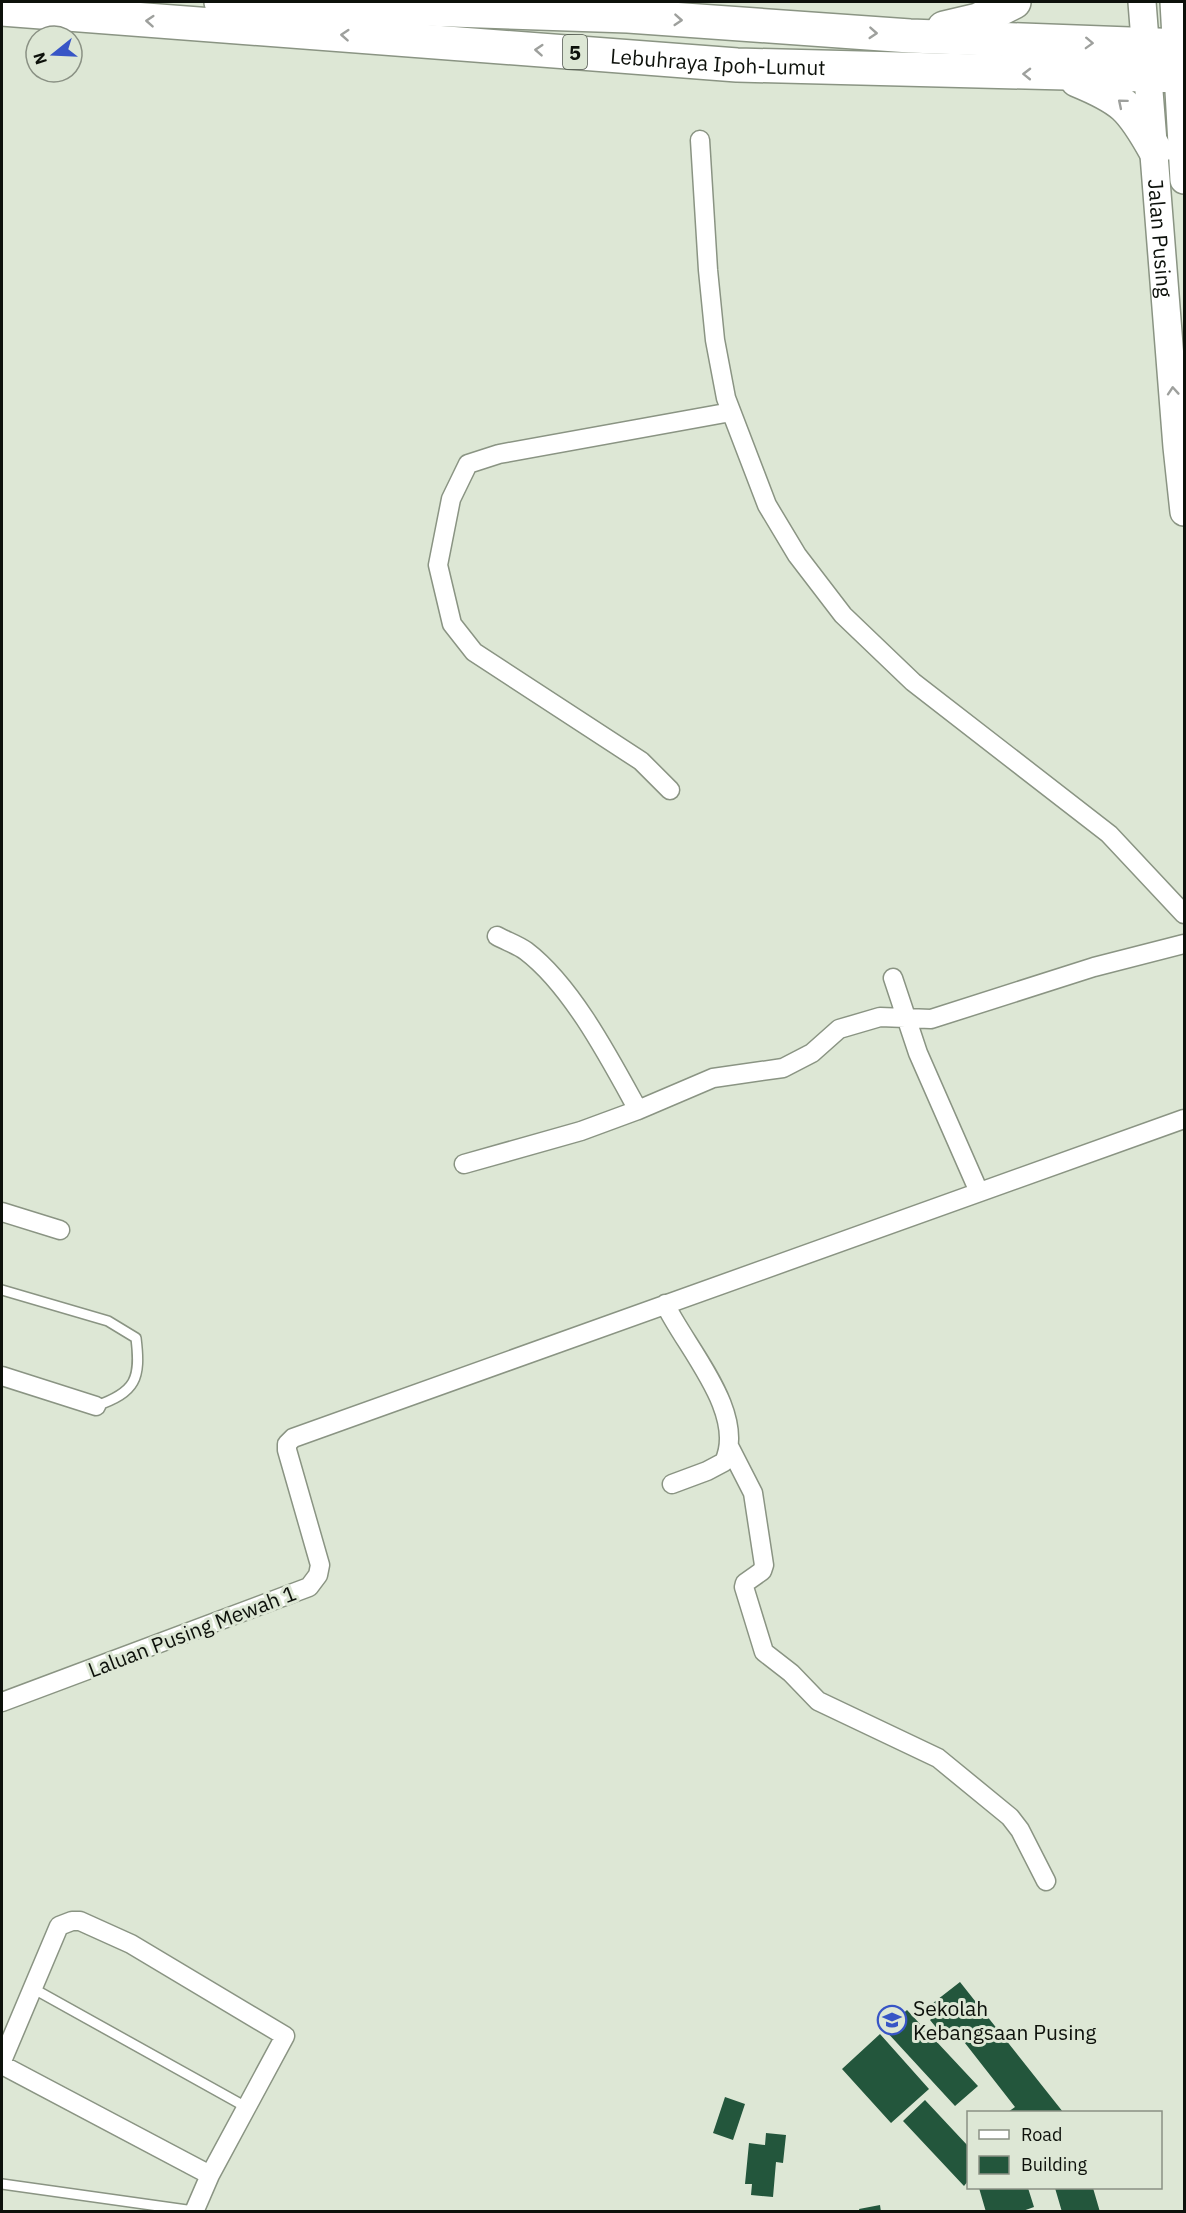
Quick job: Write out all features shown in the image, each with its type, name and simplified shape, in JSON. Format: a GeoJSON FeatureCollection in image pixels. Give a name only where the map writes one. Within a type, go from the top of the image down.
{"type":"FeatureCollection","features":[{"type":"Feature","properties":{"kind":"highway","name":"Lebuhraya Ipoh-Lumut"},"geometry":{"type":"LineString","coordinates":[[221,2],[635,9],[1170,61]]}},
{"type":"Feature","properties":{"kind":"highway"},"geometry":{"type":"LineString","coordinates":[[910,36],[978,20],[1014,2]]}},
{"type":"Feature","properties":{"kind":"highway","name":"Lebuhraya Ipoh-Lumut"},"geometry":{"type":"LineString","coordinates":[[2,9],[737,65],[1065,74],[1170,61]]}},
{"type":"Feature","properties":{"kind":"highway"},"geometry":{"type":"LineString","coordinates":[[1065,74],[1123,101],[1177,157]]}},
{"type":"Feature","properties":{"kind":"main road","name":"Jalan Pusing"},"geometry":{"type":"LineString","coordinates":[[1142,2],[1170,61]]}},
{"type":"Feature","properties":{"kind":"main road","name":"Jalan Pusing"},"geometry":{"type":"LineString","coordinates":[[1174,2],[1170,61],[1177,157],[1177,447],[1185,512]]}},
{"type":"Feature","properties":{"kind":"street"},"geometry":{"type":"LineString","coordinates":[[700,140],[715,340],[731,412],[768,505],[797,555],[843,615],[913,682],[1109,834],[1185,914]]}},
{"type":"Feature","properties":{"kind":"street"},"geometry":{"type":"LineString","coordinates":[[670,790],[641,761],[474,652],[452,624],[441,589],[438,565],[451,499],[468,464],[499,454],[731,412]]}},
{"type":"Feature","properties":{"kind":"street"},"geometry":{"type":"LineString","coordinates":[[497,936],[526,951],[556,982],[594,1031],[638,1110]]}},
{"type":"Feature","properties":{"kind":"street"},"geometry":{"type":"LineString","coordinates":[[464,1164],[581,1131],[638,1110],[712,1078],[783,1068],[812,1053],[838,1029],[880,1017],[932,1020],[1094,967],[1185,944]]}},
{"type":"Feature","properties":{"kind":"street"},"geometry":{"type":"LineString","coordinates":[[893,978],[904,1018],[979,1192]]}},
{"type":"Feature","properties":{"kind":"street"},"geometry":{"type":"LineString","coordinates":[[1046,1881],[1020,1830],[1010,1817],[938,1758],[818,1701],[791,1673],[764,1653],[744,1587],[745,1582],[762,1571],[764,1565],[753,1493],[730,1448],[728,1423],[719,1396],[665,1304],[1185,1119]]}},
{"type":"Feature","properties":{"kind":"street"},"geometry":{"type":"LineString","coordinates":[[2,1212],[60,1230]]}},
{"type":"Feature","properties":{"kind":"street","name":"Laluan Pusing Mewah 1"},"geometry":{"type":"LineString","coordinates":[[2,1702],[309,1587],[318,1575],[320,1565],[287,1444],[293,1438],[665,1304]]}},
{"type":"Feature","properties":{"kind":"street"},"geometry":{"type":"LineString","coordinates":[[2,1376],[96,1406]]}},
{"type":"Feature","properties":{"kind":"street"},"geometry":{"type":"LineString","coordinates":[[672,1484],[718,1466],[724,1462],[730,1448]]}},
{"type":"Feature","properties":{"kind":"street"},"geometry":{"type":"LineString","coordinates":[[194,2211],[210,2175],[285,2036],[131,1944],[80,1921],[72,1921],[59,1926],[2,2063],[210,2175]]}},
{"type":"Feature","properties":{"kind":"lane"},"geometry":{"type":"LineString","coordinates":[[2,1290],[108,1321],[136,1338],[140,1363],[137,1376],[120,1397],[96,1406]]}},
{"type":"Feature","properties":{"kind":"lane"},"geometry":{"type":"LineString","coordinates":[[34,1989],[246,2107]]}},
{"type":"Feature","properties":{"kind":"lane"},"geometry":{"type":"LineString","coordinates":[[2,2184],[194,2211]]}},
{"type":"Feature","properties":{"kind":"building"},"geometry":{"type":"Polygon","coordinates":[[[960,1982],[1062,2111],[1009,2111],[1015,2107],[954,2029],[944,2037],[930,2020],[940,2012],[933,2003],[960,1982]]]}},
{"type":"Feature","properties":{"kind":"building"},"geometry":{"type":"Polygon","coordinates":[[[907,2010],[978,2086],[955,2106],[885,2030],[907,2010]]]}},
{"type":"Feature","properties":{"kind":"building"},"geometry":{"type":"Polygon","coordinates":[[[880,2034],[929,2089],[891,2123],[842,2069],[880,2034]]]}},
{"type":"Feature","properties":{"kind":"building"},"geometry":{"type":"Polygon","coordinates":[[[725,2097],[745,2104],[733,2140],[713,2133],[725,2097]]]}},
{"type":"Feature","properties":{"kind":"building"},"geometry":{"type":"Polygon","coordinates":[[[925,2100],[967,2145],[967,2182],[964,2186],[903,2121],[925,2100]]]}},
{"type":"Feature","properties":{"kind":"building"},"geometry":{"type":"Polygon","coordinates":[[[766,2133],[786,2135],[783,2163],[776,2162],[773,2197],[751,2195],[752,2184],[745,2184],[749,2143],[765,2145],[766,2133]]]}},
{"type":"Feature","properties":{"kind":"building"},"geometry":{"type":"Polygon","coordinates":[[[979,2189],[1028,2189],[1034,2207],[1020,2212],[986,2212],[979,2189]]]}},
{"type":"Feature","properties":{"kind":"building"},"geometry":{"type":"Polygon","coordinates":[[[1055,2189],[1093,2189],[1100,2212],[1062,2212],[1055,2189]]]}},
{"type":"Feature","properties":{"kind":"building"},"geometry":{"type":"Polygon","coordinates":[[[880,2205],[881,2212],[860,2212],[859,2209],[880,2205]]]}},
{"type":"Feature","properties":{"kind":"place","name":"Sekolah Kebangsaan Pusing"},"geometry":{"type":"Point","coordinates":[892,2020]}}]}
